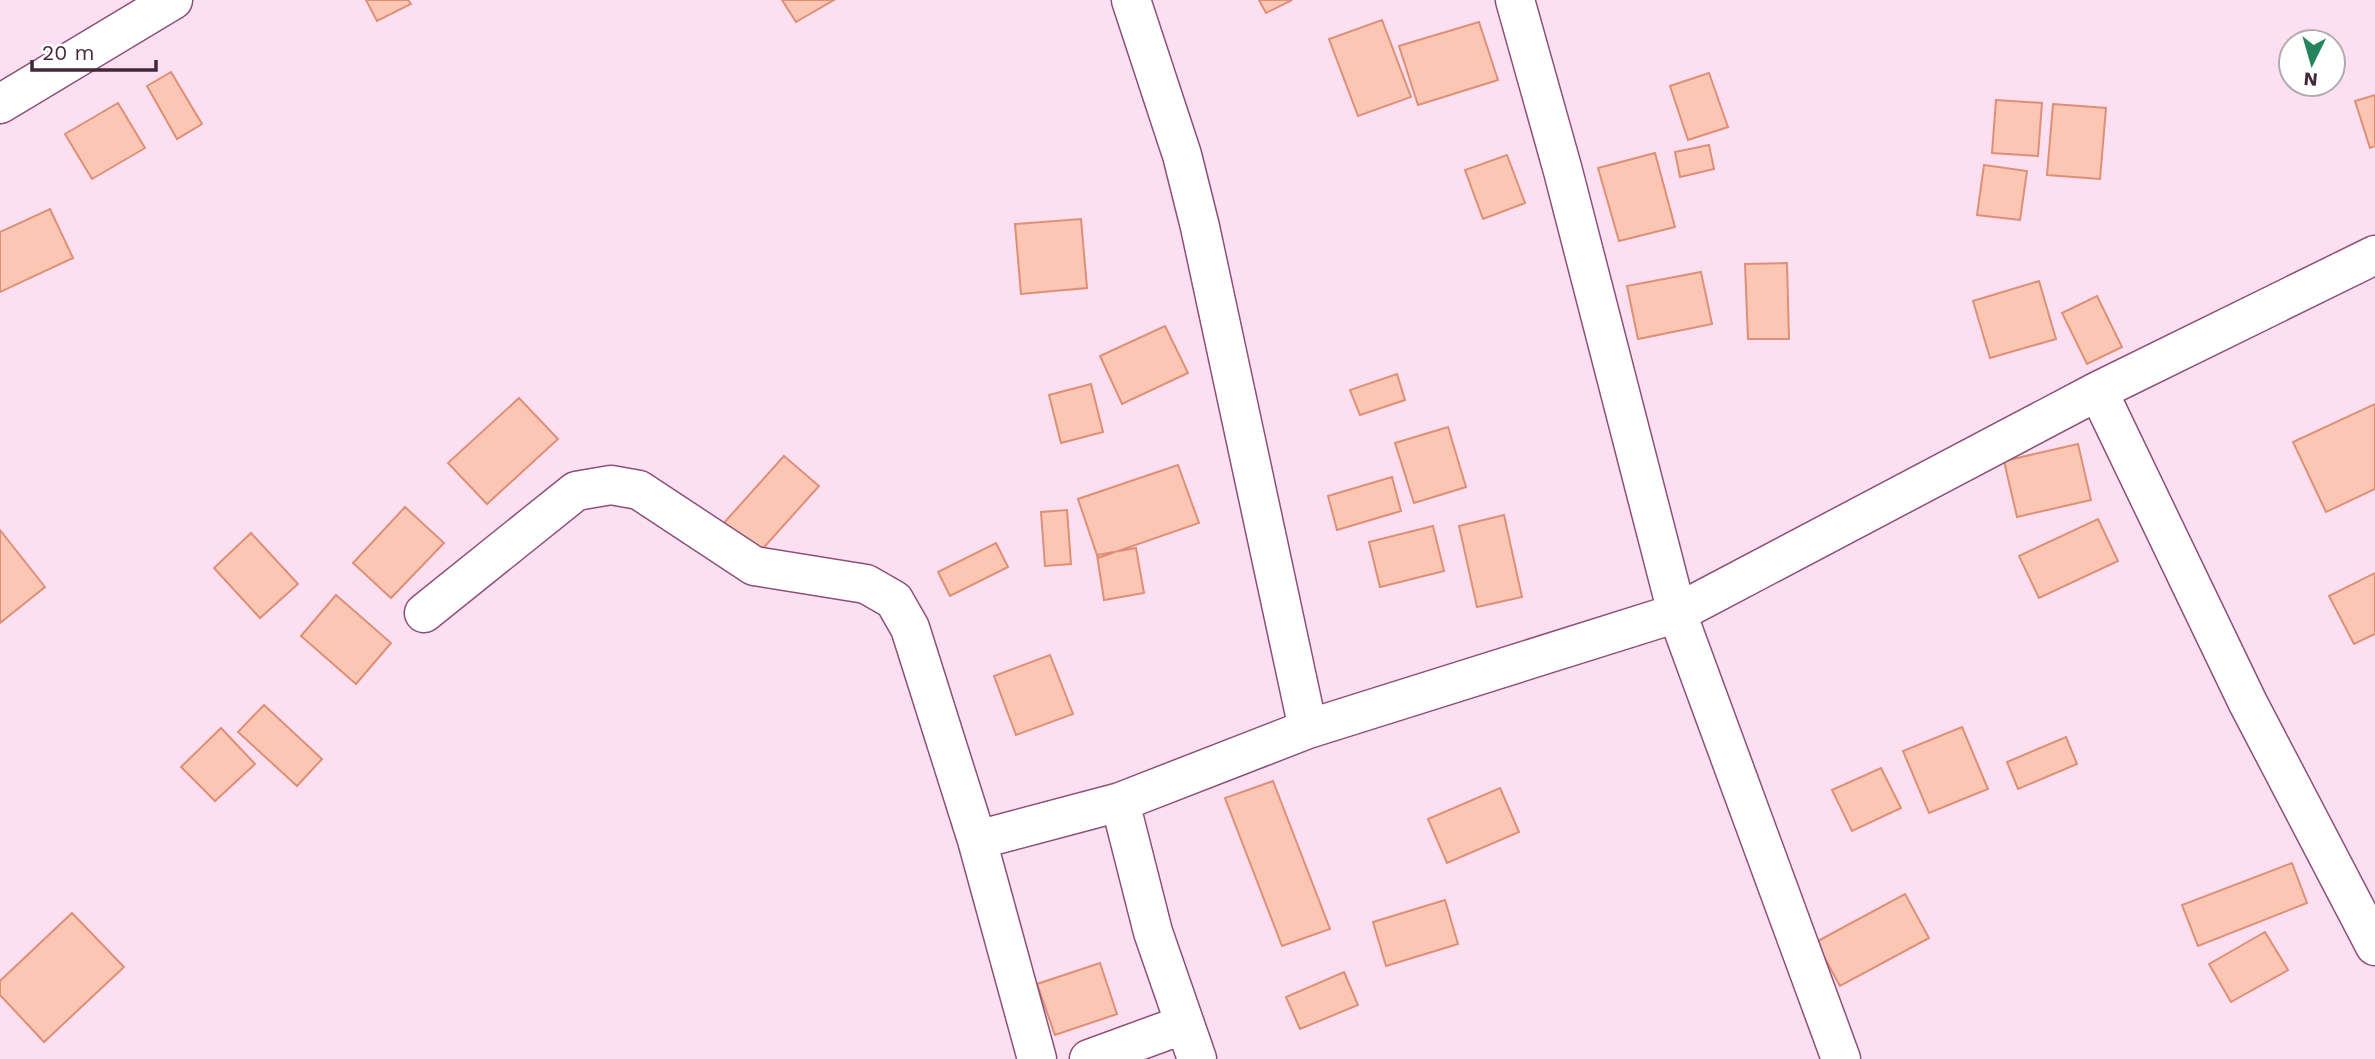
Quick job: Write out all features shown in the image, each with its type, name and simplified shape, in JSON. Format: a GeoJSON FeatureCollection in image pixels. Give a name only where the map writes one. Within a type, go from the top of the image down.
{"type":"FeatureCollection","features":[{"type":"Feature","properties":{"kind":"street"},"geometry":{"type":"LineString","coordinates":[[0,104],[173,0]]}},
{"type":"Feature","properties":{"kind":"street"},"geometry":{"type":"LineString","coordinates":[[1131,0],[1182,155],[1200,227],[1308,729]]}},
{"type":"Feature","properties":{"kind":"street"},"geometry":{"type":"LineString","coordinates":[[1515,0],[1563,171],[1678,613],[1841,1059]]}},
{"type":"Feature","properties":{"kind":"street"},"geometry":{"type":"LineString","coordinates":[[977,840],[1120,802],[1308,729],[1678,613],[2098,391],[2375,255]]}},
{"type":"Feature","properties":{"kind":"street"},"geometry":{"type":"LineString","coordinates":[[2098,391],[2248,703],[2375,946]]}},
{"type":"Feature","properties":{"kind":"street"},"geometry":{"type":"LineString","coordinates":[[424,613],[576,491],[611,485],[639,490],[754,566],[866,584],[894,600],[909,628],[977,840],[1037,1059]]}},
{"type":"Feature","properties":{"kind":"street"},"geometry":{"type":"LineString","coordinates":[[1089,1059],[1191,1042],[1153,932],[1120,802]]}},
{"type":"Feature","properties":{"kind":"building"},"geometry":{"type":"Polygon","coordinates":[[[366,0],[408,0],[411,4],[377,21],[366,0]]]}},
{"type":"Feature","properties":{"kind":"building"},"geometry":{"type":"Polygon","coordinates":[[[782,0],[834,0],[796,22],[782,0]]]}},
{"type":"Feature","properties":{"kind":"building"},"geometry":{"type":"Polygon","coordinates":[[[1259,0],[1292,0],[1266,13],[1259,0]]]}},
{"type":"Feature","properties":{"kind":"building"},"geometry":{"type":"Polygon","coordinates":[[[1382,20],[1411,97],[1358,116],[1329,39],[1382,20]]]}},
{"type":"Feature","properties":{"kind":"building"},"geometry":{"type":"Polygon","coordinates":[[[1479,22],[1498,80],[1418,105],[1399,46],[1479,22]]]}},
{"type":"Feature","properties":{"kind":"building"},"geometry":{"type":"Polygon","coordinates":[[[171,72],[202,124],[177,139],[147,86],[171,72]]]}},
{"type":"Feature","properties":{"kind":"building"},"geometry":{"type":"Polygon","coordinates":[[[1709,73],[1728,127],[1688,140],[1670,86],[1709,73]]]}},
{"type":"Feature","properties":{"kind":"building"},"geometry":{"type":"Polygon","coordinates":[[[2375,95],[2375,146],[2370,148],[2355,101],[2375,95]]]}},
{"type":"Feature","properties":{"kind":"building"},"geometry":{"type":"Polygon","coordinates":[[[1996,100],[2042,103],[2038,156],[1992,153],[1996,100]]]}},
{"type":"Feature","properties":{"kind":"building"},"geometry":{"type":"Polygon","coordinates":[[[118,103],[145,148],[92,179],[65,134],[118,103]]]}},
{"type":"Feature","properties":{"kind":"building"},"geometry":{"type":"Polygon","coordinates":[[[2053,104],[2106,108],[2100,179],[2047,175],[2053,104]]]}},
{"type":"Feature","properties":{"kind":"building"},"geometry":{"type":"Polygon","coordinates":[[[1709,145],[1714,169],[1680,177],[1675,152],[1709,145]]]}},
{"type":"Feature","properties":{"kind":"building"},"geometry":{"type":"Polygon","coordinates":[[[1655,153],[1675,227],[1619,241],[1598,168],[1655,153]]]}},
{"type":"Feature","properties":{"kind":"building"},"geometry":{"type":"Polygon","coordinates":[[[1507,155],[1525,203],[1483,219],[1465,170],[1507,155]]]}},
{"type":"Feature","properties":{"kind":"building"},"geometry":{"type":"Polygon","coordinates":[[[1984,165],[2027,171],[2020,220],[1977,215],[1984,165]]]}},
{"type":"Feature","properties":{"kind":"building"},"geometry":{"type":"Polygon","coordinates":[[[50,209],[73,258],[0,292],[0,232],[50,209]]]}},
{"type":"Feature","properties":{"kind":"building"},"geometry":{"type":"Polygon","coordinates":[[[1081,219],[1087,288],[1021,294],[1015,224],[1081,219]]]}},
{"type":"Feature","properties":{"kind":"building"},"geometry":{"type":"Polygon","coordinates":[[[1787,263],[1789,339],[1748,339],[1745,264],[1787,263]]]}},
{"type":"Feature","properties":{"kind":"building"},"geometry":{"type":"Polygon","coordinates":[[[1701,272],[1712,324],[1638,339],[1627,286],[1701,272]]]}},
{"type":"Feature","properties":{"kind":"building"},"geometry":{"type":"Polygon","coordinates":[[[2039,281],[2056,339],[1990,358],[1973,301],[2039,281]]]}},
{"type":"Feature","properties":{"kind":"building"},"geometry":{"type":"Polygon","coordinates":[[[2097,296],[2122,347],[2087,364],[2062,313],[2097,296]]]}},
{"type":"Feature","properties":{"kind":"building"},"geometry":{"type":"Polygon","coordinates":[[[1165,326],[1188,373],[1122,404],[1100,356],[1165,326]]]}},
{"type":"Feature","properties":{"kind":"building"},"geometry":{"type":"Polygon","coordinates":[[[1397,374],[1405,400],[1360,415],[1350,390],[1397,374]]]}},
{"type":"Feature","properties":{"kind":"building"},"geometry":{"type":"Polygon","coordinates":[[[1091,384],[1103,432],[1061,443],[1049,395],[1091,384]]]}},
{"type":"Feature","properties":{"kind":"building"},"geometry":{"type":"Polygon","coordinates":[[[519,398],[558,439],[487,504],[448,463],[519,398]]]}},
{"type":"Feature","properties":{"kind":"building"},"geometry":{"type":"Polygon","coordinates":[[[2375,404],[2375,489],[2326,512],[2293,442],[2375,404]]]}},
{"type":"Feature","properties":{"kind":"building"},"geometry":{"type":"Polygon","coordinates":[[[1448,427],[1466,487],[1414,503],[1395,443],[1448,427]]]}},
{"type":"Feature","properties":{"kind":"building"},"geometry":{"type":"Polygon","coordinates":[[[2078,444],[2091,500],[2017,517],[2004,461],[2078,444]]]}},
{"type":"Feature","properties":{"kind":"building"},"geometry":{"type":"Polygon","coordinates":[[[784,456],[819,486],[758,554],[723,524],[784,456]]]}},
{"type":"Feature","properties":{"kind":"building"},"geometry":{"type":"Polygon","coordinates":[[[1178,465],[1199,523],[1098,558],[1078,499],[1178,465]]]}},
{"type":"Feature","properties":{"kind":"building"},"geometry":{"type":"Polygon","coordinates":[[[1392,477],[1401,511],[1337,530],[1328,496],[1392,477]]]}},
{"type":"Feature","properties":{"kind":"building"},"geometry":{"type":"Polygon","coordinates":[[[405,507],[444,543],[391,598],[353,563],[405,507]]]}},
{"type":"Feature","properties":{"kind":"building"},"geometry":{"type":"Polygon","coordinates":[[[1067,510],[1071,564],[1045,566],[1041,512],[1067,510]]]}},
{"type":"Feature","properties":{"kind":"building"},"geometry":{"type":"Polygon","coordinates":[[[1504,515],[1522,597],[1477,607],[1459,526],[1504,515]]]}},
{"type":"Feature","properties":{"kind":"building"},"geometry":{"type":"Polygon","coordinates":[[[2098,519],[2118,561],[2039,598],[2019,556],[2098,519]]]}},
{"type":"Feature","properties":{"kind":"building"},"geometry":{"type":"Polygon","coordinates":[[[1433,526],[1444,571],[1380,587],[1369,542],[1433,526]]]}},
{"type":"Feature","properties":{"kind":"building"},"geometry":{"type":"Polygon","coordinates":[[[0,530],[45,587],[0,623],[0,530]]]}},
{"type":"Feature","properties":{"kind":"building"},"geometry":{"type":"Polygon","coordinates":[[[251,533],[298,584],[260,618],[214,568],[251,533]]]}},
{"type":"Feature","properties":{"kind":"building"},"geometry":{"type":"Polygon","coordinates":[[[996,543],[1008,567],[950,596],[938,572],[996,543]]]}},
{"type":"Feature","properties":{"kind":"building"},"geometry":{"type":"Polygon","coordinates":[[[1136,548],[1144,593],[1104,600],[1097,555],[1136,548]]]}},
{"type":"Feature","properties":{"kind":"building"},"geometry":{"type":"Polygon","coordinates":[[[2375,573],[2375,634],[2354,644],[2329,596],[2375,573]]]}},
{"type":"Feature","properties":{"kind":"building"},"geometry":{"type":"Polygon","coordinates":[[[336,595],[391,643],[356,684],[301,636],[336,595]]]}},
{"type":"Feature","properties":{"kind":"building"},"geometry":{"type":"Polygon","coordinates":[[[1050,655],[1073,714],[1016,735],[994,676],[1050,655]]]}},
{"type":"Feature","properties":{"kind":"building"},"geometry":{"type":"Polygon","coordinates":[[[264,705],[322,759],[297,786],[238,732],[264,705]]]}},
{"type":"Feature","properties":{"kind":"building"},"geometry":{"type":"Polygon","coordinates":[[[1962,727],[1988,789],[1929,813],[1903,751],[1962,727]]]}},
{"type":"Feature","properties":{"kind":"building"},"geometry":{"type":"Polygon","coordinates":[[[221,728],[255,764],[215,801],[181,767],[221,728]]]}},
{"type":"Feature","properties":{"kind":"building"},"geometry":{"type":"Polygon","coordinates":[[[2066,737],[2077,764],[2018,789],[2007,762],[2066,737]]]}},
{"type":"Feature","properties":{"kind":"building"},"geometry":{"type":"Polygon","coordinates":[[[1881,768],[1901,808],[1852,831],[1832,790],[1881,768]]]}},
{"type":"Feature","properties":{"kind":"building"},"geometry":{"type":"Polygon","coordinates":[[[1273,781],[1330,929],[1282,946],[1225,798],[1273,781]]]}},
{"type":"Feature","properties":{"kind":"building"},"geometry":{"type":"Polygon","coordinates":[[[1500,788],[1519,832],[1447,863],[1428,819],[1500,788]]]}},
{"type":"Feature","properties":{"kind":"building"},"geometry":{"type":"Polygon","coordinates":[[[2292,863],[2307,903],[2198,946],[2182,905],[2292,863]]]}},
{"type":"Feature","properties":{"kind":"building"},"geometry":{"type":"Polygon","coordinates":[[[1905,894],[1929,938],[1840,986],[1816,942],[1905,894]]]}},
{"type":"Feature","properties":{"kind":"building"},"geometry":{"type":"Polygon","coordinates":[[[1445,900],[1458,944],[1386,966],[1373,922],[1445,900]]]}},
{"type":"Feature","properties":{"kind":"building"},"geometry":{"type":"Polygon","coordinates":[[[72,913],[124,967],[44,1042],[0,995],[0,981],[72,913]]]}},
{"type":"Feature","properties":{"kind":"building"},"geometry":{"type":"Polygon","coordinates":[[[2265,932],[2288,970],[2231,1002],[2209,964],[2265,932]]]}},
{"type":"Feature","properties":{"kind":"building"},"geometry":{"type":"Polygon","coordinates":[[[1100,963],[1117,1014],[1055,1035],[1037,984],[1100,963]]]}},
{"type":"Feature","properties":{"kind":"building"},"geometry":{"type":"Polygon","coordinates":[[[1344,972],[1358,1005],[1300,1029],[1286,997],[1344,972]]]}}]}
